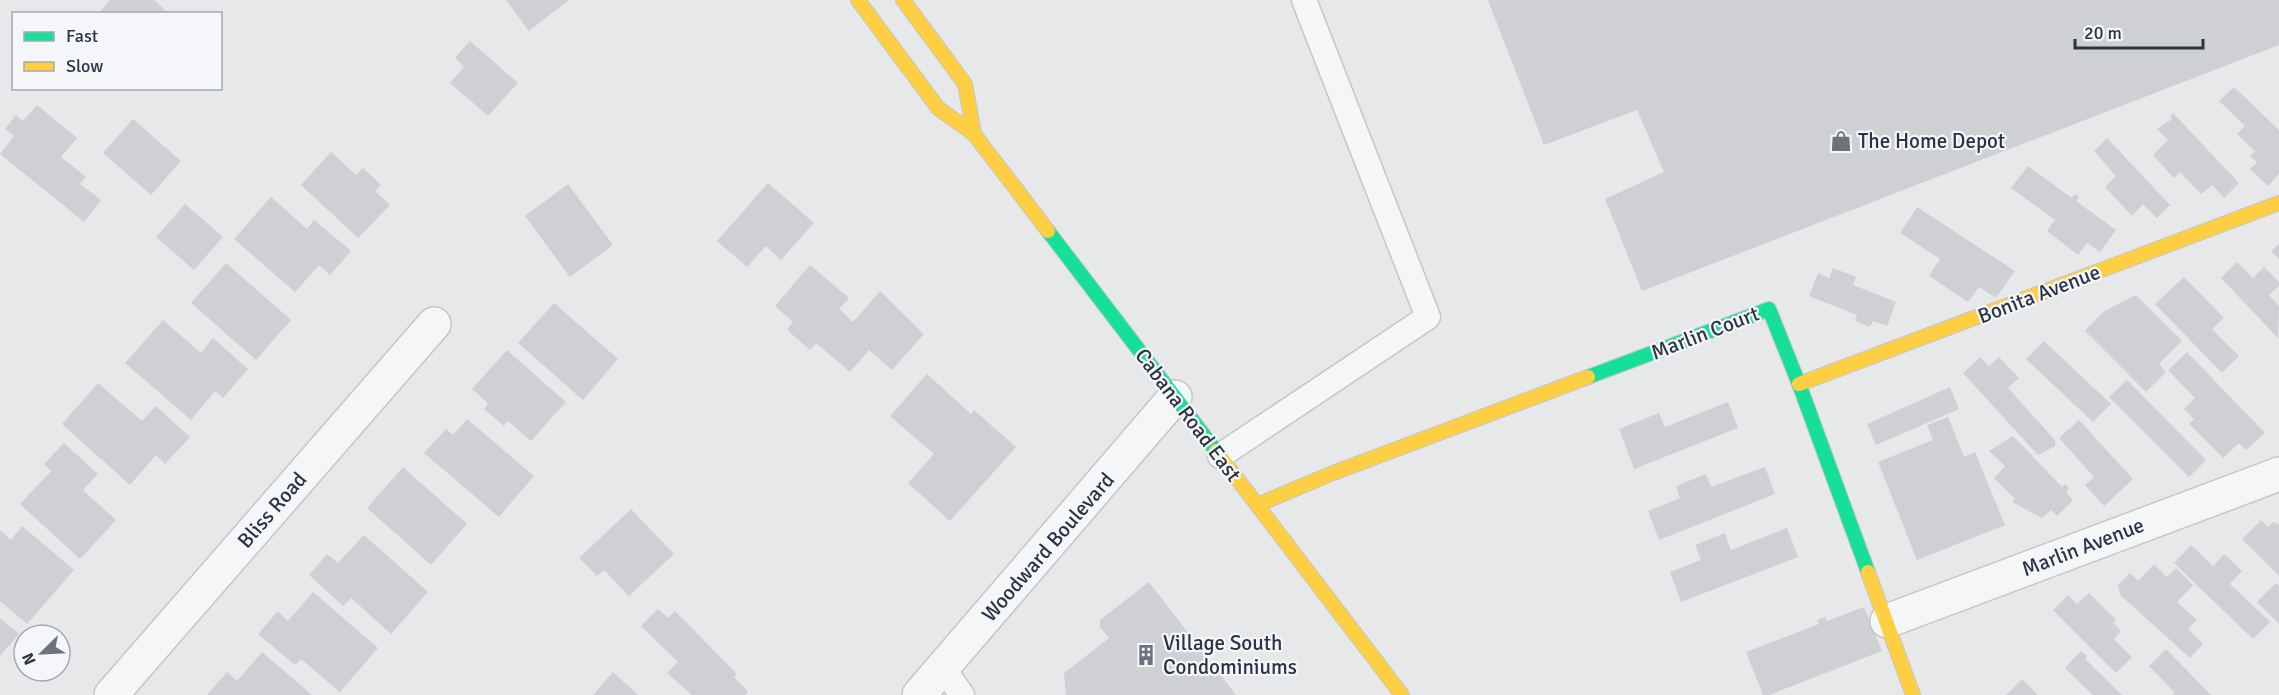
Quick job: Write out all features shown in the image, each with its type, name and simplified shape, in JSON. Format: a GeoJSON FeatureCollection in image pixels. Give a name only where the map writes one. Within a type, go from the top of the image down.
{"type":"FeatureCollection","features":[{"type":"Feature","properties":{"kind":"street","name":"Cabana Road East"},"geometry":{"type":"LineString","coordinates":[[903,0],[965,84],[974,134]]}},
{"type":"Feature","properties":{"kind":"street","name":"Cabana Road East"},"geometry":{"type":"LineString","coordinates":[[869,4],[938,108],[974,134],[1402,695]]}},
{"type":"Feature","properties":{"kind":"street","name":"Bonita Avenue"},"geometry":{"type":"LineString","coordinates":[[1799,384],[2279,203]]}},
{"type":"Feature","properties":{"kind":"street","name":"Marlin Court"},"geometry":{"type":"LineString","coordinates":[[1257,505],[1333,473],[1769,309],[1799,384],[1913,695]]}},
{"type":"Feature","properties":{"kind":"street","name":"Bliss Road"},"geometry":{"type":"LineString","coordinates":[[111,695],[434,324]]}},
{"type":"Feature","properties":{"kind":"street","name":"Woodward Boulevard"},"geometry":{"type":"LineString","coordinates":[[919,695],[1175,397]]}},
{"type":"Feature","properties":{"kind":"street","name":"Marlin Avenue"},"geometry":{"type":"LineString","coordinates":[[1887,621],[2279,474]]}},
{"type":"Feature","properties":{"kind":"lane"},"geometry":{"type":"LineString","coordinates":[[1220,456],[1428,317],[1304,0]]}},
{"type":"Feature","properties":{"kind":"lane"},"geometry":{"type":"LineString","coordinates":[[943,668],[963,695]]}},
{"type":"Feature","properties":{"kind":"building"},"geometry":{"type":"Polygon","coordinates":[[[110,0],[154,0],[167,12],[100,12],[110,0]]]}},
{"type":"Feature","properties":{"kind":"building"},"geometry":{"type":"Polygon","coordinates":[[[506,0],[569,0],[529,31],[506,0]]]}},
{"type":"Feature","properties":{"kind":"building","name":"The Home Depot"},"geometry":{"type":"Polygon","coordinates":[[[1488,0],[2279,0],[2279,45],[1642,291],[1605,199],[1664,172],[1637,110],[1544,145],[1488,0]]]}},
{"type":"Feature","properties":{"kind":"building"},"geometry":{"type":"Polygon","coordinates":[[[470,41],[518,83],[488,116],[450,83],[464,67],[455,58],[470,41]]]}},
{"type":"Feature","properties":{"kind":"building"},"geometry":{"type":"Polygon","coordinates":[[[2234,87],[2279,130],[2279,174],[2268,186],[2250,169],[2257,162],[2250,156],[2255,151],[2237,134],[2245,126],[2219,101],[2234,87]]]}},
{"type":"Feature","properties":{"kind":"building"},"geometry":{"type":"Polygon","coordinates":[[[37,105],[77,138],[61,157],[86,177],[80,184],[101,200],[84,222],[0,154],[14,136],[5,129],[16,115],[23,121],[37,105]]]}},
{"type":"Feature","properties":{"kind":"building"},"geometry":{"type":"Polygon","coordinates":[[[2173,113],[2239,183],[2224,198],[2212,185],[2201,194],[2180,172],[2174,178],[2153,155],[2168,140],[2157,129],[2172,119],[2170,116],[2173,113]]]}},
{"type":"Feature","properties":{"kind":"building"},"geometry":{"type":"Polygon","coordinates":[[[133,119],[181,161],[151,195],[103,153],[133,119]]]}},
{"type":"Feature","properties":{"kind":"building"},"geometry":{"type":"Polygon","coordinates":[[[2107,138],[2170,205],[2157,218],[2143,204],[2132,216],[2105,187],[2116,176],[2094,151],[2107,138]]]}},
{"type":"Feature","properties":{"kind":"building"},"geometry":{"type":"Polygon","coordinates":[[[331,152],[356,175],[363,168],[381,185],[375,191],[390,205],[358,238],[301,185],[331,152]]]}},
{"type":"Feature","properties":{"kind":"building"},"geometry":{"type":"Polygon","coordinates":[[[2028,166],[2072,198],[2075,194],[2079,197],[2076,201],[2116,230],[2100,252],[2087,243],[2078,255],[2047,231],[2055,220],[2011,188],[2028,166]]]}},
{"type":"Feature","properties":{"kind":"building"},"geometry":{"type":"Polygon","coordinates":[[[768,183],[814,223],[781,260],[766,246],[747,267],[717,241],[768,183]]]}},
{"type":"Feature","properties":{"kind":"building"},"geometry":{"type":"Polygon","coordinates":[[[568,184],[613,245],[570,277],[525,216],[568,184]]]}},
{"type":"Feature","properties":{"kind":"building"},"geometry":{"type":"Polygon","coordinates":[[[271,197],[307,229],[314,220],[351,251],[330,275],[319,265],[295,292],[234,239],[271,197]]]}},
{"type":"Feature","properties":{"kind":"building"},"geometry":{"type":"Polygon","coordinates":[[[185,204],[223,237],[194,270],[156,237],[185,204]]]}},
{"type":"Feature","properties":{"kind":"building"},"geometry":{"type":"Polygon","coordinates":[[[1917,207],[2015,271],[1996,298],[1979,287],[1968,302],[1929,276],[1940,259],[1900,233],[1917,207]]]}},
{"type":"Feature","properties":{"kind":"building"},"geometry":{"type":"Polygon","coordinates":[[[2279,244],[2279,259],[2271,251],[2279,244]]]}},
{"type":"Feature","properties":{"kind":"building"},"geometry":{"type":"Polygon","coordinates":[[[2237,262],[2253,278],[2264,267],[2279,282],[2279,286],[2269,295],[2279,306],[2278,338],[2221,278],[2237,262]]]}},
{"type":"Feature","properties":{"kind":"building"},"geometry":{"type":"Polygon","coordinates":[[[226,263],[291,320],[256,360],[191,303],[226,263]]]}},
{"type":"Feature","properties":{"kind":"building"},"geometry":{"type":"Polygon","coordinates":[[[810,265],[849,298],[839,309],[853,322],[880,291],[924,334],[892,370],[869,350],[850,372],[816,343],[810,350],[787,330],[793,322],[775,306],[810,265]]]}},
{"type":"Feature","properties":{"kind":"building"},"geometry":{"type":"Polygon","coordinates":[[[1833,268],[1856,277],[1853,285],[1896,302],[1887,326],[1873,321],[1870,327],[1855,321],[1857,315],[1809,296],[1818,273],[1829,278],[1833,268]]]}},
{"type":"Feature","properties":{"kind":"building"},"geometry":{"type":"Polygon","coordinates":[[[2184,277],[2224,318],[2212,329],[2239,356],[2222,373],[2155,304],[2184,277]]]}},
{"type":"Feature","properties":{"kind":"building"},"geometry":{"type":"Polygon","coordinates":[[[2136,295],[2182,341],[2159,364],[2166,372],[2146,392],[2085,331],[2103,312],[2136,295]]]}},
{"type":"Feature","properties":{"kind":"building"},"geometry":{"type":"Polygon","coordinates":[[[554,303],[618,359],[583,400],[518,343],[554,303]]]}},
{"type":"Feature","properties":{"kind":"building"},"geometry":{"type":"Polygon","coordinates":[[[163,320],[201,353],[213,338],[248,369],[223,398],[215,391],[191,420],[125,363],[163,320]]]}},
{"type":"Feature","properties":{"kind":"building"},"geometry":{"type":"Polygon","coordinates":[[[2044,341],[2111,404],[2093,422],[2026,359],[2044,341]]]}},
{"type":"Feature","properties":{"kind":"building"},"geometry":{"type":"Polygon","coordinates":[[[507,350],[566,402],[531,441],[508,421],[504,426],[484,409],[488,403],[472,389],[507,350]]]}},
{"type":"Feature","properties":{"kind":"building"},"geometry":{"type":"Polygon","coordinates":[[[2187,352],[2265,433],[2246,450],[2239,443],[2223,458],[2189,424],[2194,419],[2184,409],[2195,398],[2168,370],[2187,352]]]}},
{"type":"Feature","properties":{"kind":"building"},"geometry":{"type":"Polygon","coordinates":[[[1980,357],[1989,366],[1999,357],[2019,378],[2008,388],[2055,440],[2055,446],[2038,455],[1963,373],[1980,357]]]}},
{"type":"Feature","properties":{"kind":"building"},"geometry":{"type":"Polygon","coordinates":[[[927,374],[971,414],[974,410],[1016,447],[950,521],[908,483],[934,454],[890,416],[927,374]]]}},
{"type":"Feature","properties":{"kind":"building"},"geometry":{"type":"Polygon","coordinates":[[[2127,380],[2206,460],[2189,477],[2109,397],[2127,380]]]}},
{"type":"Feature","properties":{"kind":"building"},"geometry":{"type":"Polygon","coordinates":[[[98,383],[142,421],[156,406],[190,437],[165,464],[156,455],[130,485],[62,424],[98,383]]]}},
{"type":"Feature","properties":{"kind":"building"},"geometry":{"type":"Polygon","coordinates":[[[1950,387],[1959,409],[1876,445],[1867,424],[1950,387]]]}},
{"type":"Feature","properties":{"kind":"building"},"geometry":{"type":"Polygon","coordinates":[[[1728,402],[1738,428],[1634,469],[1619,429],[1659,413],[1665,427],[1728,402]]]}},
{"type":"Feature","properties":{"kind":"building"},"geometry":{"type":"Polygon","coordinates":[[[1948,417],[1964,457],[1975,452],[2005,525],[1917,560],[1878,462],[1933,440],[1927,425],[1948,417]]]}},
{"type":"Feature","properties":{"kind":"building"},"geometry":{"type":"Polygon","coordinates":[[[467,419],[534,476],[499,517],[424,453],[446,429],[453,435],[467,419]]]}},
{"type":"Feature","properties":{"kind":"building"},"geometry":{"type":"Polygon","coordinates":[[[2079,420],[2133,479],[2104,506],[2085,485],[2094,477],[2059,438],[2079,420]]]}},
{"type":"Feature","properties":{"kind":"building"},"geometry":{"type":"Polygon","coordinates":[[[2013,436],[2062,487],[2065,484],[2069,488],[2066,492],[2073,500],[2057,516],[2051,510],[2042,518],[2012,502],[2015,499],[1994,478],[2005,466],[1989,451],[2013,436]]]}},
{"type":"Feature","properties":{"kind":"building"},"geometry":{"type":"Polygon","coordinates":[[[64,443],[98,474],[83,490],[116,520],[80,559],[20,504],[51,471],[44,464],[64,443]]]}},
{"type":"Feature","properties":{"kind":"building"},"geometry":{"type":"Polygon","coordinates":[[[403,467],[467,524],[431,565],[367,508],[403,467]]]}},
{"type":"Feature","properties":{"kind":"building"},"geometry":{"type":"Polygon","coordinates":[[[1765,467],[1775,494],[1659,540],[1648,511],[1680,498],[1676,486],[1706,474],[1711,487],[1765,467]]]}},
{"type":"Feature","properties":{"kind":"building"},"geometry":{"type":"Polygon","coordinates":[[[631,509],[674,554],[629,596],[604,570],[597,576],[579,558],[631,509]]]}},
{"type":"Feature","properties":{"kind":"building"},"geometry":{"type":"Polygon","coordinates":[[[2261,520],[2268,527],[2273,522],[2279,524],[2279,576],[2242,539],[2261,520]]]}},
{"type":"Feature","properties":{"kind":"building"},"geometry":{"type":"Polygon","coordinates":[[[22,526],[74,570],[28,623],[0,601],[0,530],[11,540],[22,526]]]}},
{"type":"Feature","properties":{"kind":"building"},"geometry":{"type":"Polygon","coordinates":[[[1787,528],[1798,557],[1681,602],[1670,572],[1701,560],[1695,545],[1725,533],[1731,550],[1787,528]]]}},
{"type":"Feature","properties":{"kind":"building"},"geometry":{"type":"Polygon","coordinates":[[[364,535],[428,592],[391,634],[351,598],[343,606],[309,575],[327,554],[338,563],[364,535]]]}},
{"type":"Feature","properties":{"kind":"building"},"geometry":{"type":"Polygon","coordinates":[[[2191,545],[2213,566],[2224,554],[2242,571],[2230,584],[2270,622],[2253,639],[2174,563],[2191,545]]]}},
{"type":"Feature","properties":{"kind":"building"},"geometry":{"type":"Polygon","coordinates":[[[2154,564],[2167,577],[2176,568],[2193,585],[2177,602],[2197,620],[2188,629],[2203,644],[2190,658],[2120,595],[2118,585],[2130,573],[2138,581],[2154,564]]]}},
{"type":"Feature","properties":{"kind":"building","name":"Village South Condominiums"},"geometry":{"type":"Polygon","coordinates":[[[1149,582],[1236,695],[1066,695],[1064,673],[1109,638],[1100,627],[1100,620],[1149,582]]]}},
{"type":"Feature","properties":{"kind":"building"},"geometry":{"type":"Polygon","coordinates":[[[2276,583],[2279,586],[2279,624],[2257,602],[2276,583]]]}},
{"type":"Feature","properties":{"kind":"building"},"geometry":{"type":"Polygon","coordinates":[[[313,592],[378,648],[340,692],[301,659],[295,665],[258,634],[278,611],[288,621],[313,592]]]}},
{"type":"Feature","properties":{"kind":"building"},"geometry":{"type":"Polygon","coordinates":[[[2089,593],[2116,620],[2113,623],[2121,631],[2114,639],[2132,657],[2116,673],[2053,610],[2068,595],[2077,604],[2089,593]]]}},
{"type":"Feature","properties":{"kind":"building"},"geometry":{"type":"Polygon","coordinates":[[[1864,607],[1882,651],[1769,695],[1763,695],[1746,652],[1819,624],[1817,620],[1825,617],[1827,621],[1864,607]]]}},
{"type":"Feature","properties":{"kind":"building"},"geometry":{"type":"Polygon","coordinates":[[[658,609],[668,618],[675,611],[737,674],[734,677],[748,692],[745,695],[692,695],[667,673],[678,662],[641,626],[658,609]]]}},
{"type":"Feature","properties":{"kind":"building"},"geometry":{"type":"Polygon","coordinates":[[[0,618],[12,628],[12,642],[0,656],[0,618]]]}},
{"type":"Feature","properties":{"kind":"building"},"geometry":{"type":"Polygon","coordinates":[[[2166,649],[2211,695],[2172,695],[2175,693],[2149,666],[2166,649]]]}},
{"type":"Feature","properties":{"kind":"building"},"geometry":{"type":"Polygon","coordinates":[[[2081,651],[2087,656],[2085,659],[2122,695],[2093,695],[2065,668],[2081,651]]]}},
{"type":"Feature","properties":{"kind":"building"},"geometry":{"type":"Polygon","coordinates":[[[262,652],[312,695],[207,695],[227,672],[237,681],[262,652]]]}},
{"type":"Feature","properties":{"kind":"building"},"geometry":{"type":"Polygon","coordinates":[[[613,672],[638,695],[593,695],[613,672]]]}},
{"type":"Feature","properties":{"kind":"building"},"geometry":{"type":"Polygon","coordinates":[[[2022,679],[2038,695],[2006,695],[2022,679]]]}},
{"type":"Feature","properties":{"kind":"traffic: fast"},"geometry":{"type":"LineString","coordinates":[[1048,231],[1216,451]]}},
{"type":"Feature","properties":{"kind":"traffic: fast"},"geometry":{"type":"LineString","coordinates":[[1588,377],[1769,309],[1868,572]]}},
{"type":"Feature","properties":{"kind":"traffic: slow"},"geometry":{"type":"LineString","coordinates":[[858,0],[938,108],[974,134],[1048,231]]}},
{"type":"Feature","properties":{"kind":"traffic: slow"},"geometry":{"type":"LineString","coordinates":[[903,0],[965,84],[974,134]]}},
{"type":"Feature","properties":{"kind":"traffic: slow"},"geometry":{"type":"LineString","coordinates":[[1799,384],[2279,203]]}},
{"type":"Feature","properties":{"kind":"traffic: slow"},"geometry":{"type":"LineString","coordinates":[[1257,505],[1333,473],[1588,377]]}},
{"type":"Feature","properties":{"kind":"traffic: slow"},"geometry":{"type":"LineString","coordinates":[[1216,451],[1402,695]]}},
{"type":"Feature","properties":{"kind":"traffic: slow"},"geometry":{"type":"LineString","coordinates":[[1868,572],[1913,695]]}},
{"type":"Feature","properties":{"kind":"place","name":"The Home Depot"},"geometry":{"type":"Point","coordinates":[1841,141]}},
{"type":"Feature","properties":{"kind":"place","name":"Village South Condominiums"},"geometry":{"type":"Point","coordinates":[1146,655]}}]}
